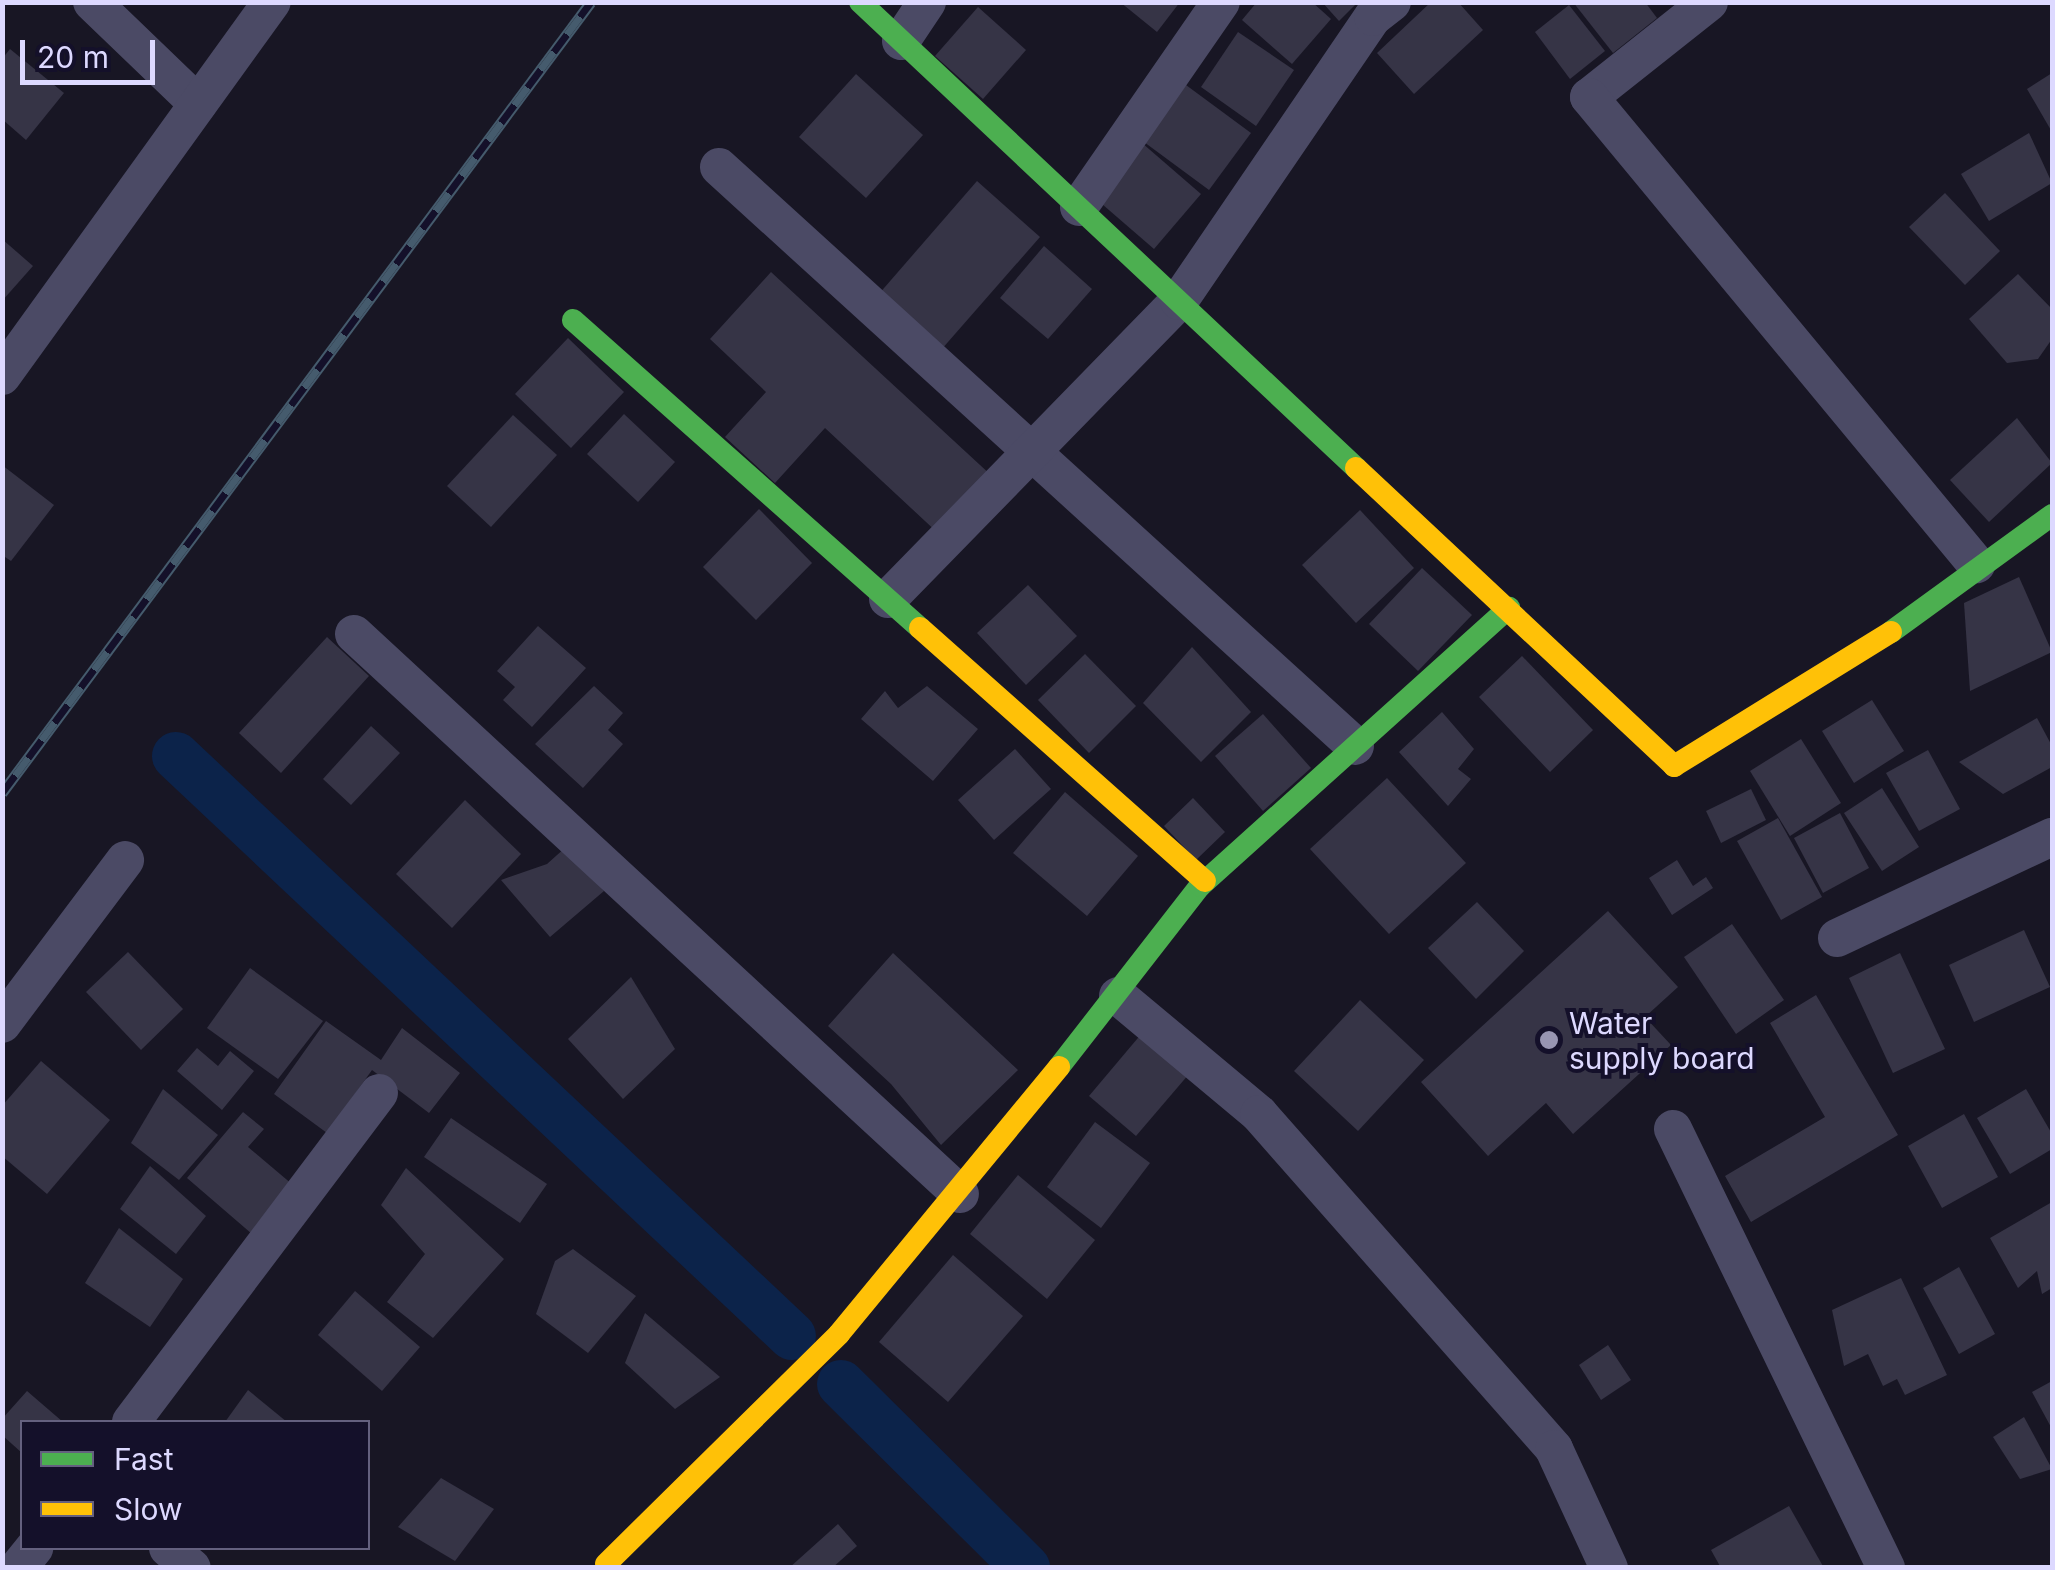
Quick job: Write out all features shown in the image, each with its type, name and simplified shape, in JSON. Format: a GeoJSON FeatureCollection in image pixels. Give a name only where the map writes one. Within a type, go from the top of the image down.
{"type":"FeatureCollection","features":[{"type":"Feature","properties":{"kind":"street"},"geometry":{"type":"LineString","coordinates":[[92,2],[198,104]]}},
{"type":"Feature","properties":{"kind":"street"},"geometry":{"type":"LineString","coordinates":[[2,376],[272,2]]}},
{"type":"Feature","properties":{"kind":"street"},"geometry":{"type":"LineString","coordinates":[[860,2],[1674,766],[1902,625],[1976,564],[2052,514]]}},
{"type":"Feature","properties":{"kind":"street"},"geometry":{"type":"LineString","coordinates":[[901,41],[927,2]]}},
{"type":"Feature","properties":{"kind":"street"},"geometry":{"type":"LineString","coordinates":[[1079,206],[1221,2]]}},
{"type":"Feature","properties":{"kind":"street"},"geometry":{"type":"LineString","coordinates":[[888,599],[1180,301],[1373,17],[1392,2]]}},
{"type":"Feature","properties":{"kind":"street"},"geometry":{"type":"LineString","coordinates":[[1709,2],[1589,97],[1976,564]]}},
{"type":"Feature","properties":{"kind":"street"},"geometry":{"type":"LineString","coordinates":[[719,167],[1355,746]]}},
{"type":"Feature","properties":{"kind":"street"},"geometry":{"type":"LineString","coordinates":[[574,320],[1205,881]]}},
{"type":"Feature","properties":{"kind":"street"},"geometry":{"type":"LineString","coordinates":[[606,1566],[802,1372],[960,1194],[1205,881],[1509,608]]}},
{"type":"Feature","properties":{"kind":"street"},"geometry":{"type":"LineString","coordinates":[[354,634],[960,1194]]}},
{"type":"Feature","properties":{"kind":"street"},"geometry":{"type":"LineString","coordinates":[[1838,938],[2052,837]]}},
{"type":"Feature","properties":{"kind":"street"},"geometry":{"type":"LineString","coordinates":[[2,1024],[125,860]]}},
{"type":"Feature","properties":{"kind":"street"},"geometry":{"type":"LineString","coordinates":[[1118,996],[1259,1114],[1554,1449],[1609,1568]]}},
{"type":"Feature","properties":{"kind":"street"},"geometry":{"type":"LineString","coordinates":[[133,1420],[380,1093]]}},
{"type":"Feature","properties":{"kind":"street"},"geometry":{"type":"LineString","coordinates":[[1673,1129],[1886,1568]]}},
{"type":"Feature","properties":{"kind":"street"},"geometry":{"type":"LineString","coordinates":[[170,1550],[192,1568]]}},
{"type":"Feature","properties":{"kind":"building"},"geometry":{"type":"Polygon","coordinates":[[[1120,2],[1180,2],[1157,32],[1120,2]]]}},
{"type":"Feature","properties":{"kind":"building"},"geometry":{"type":"Polygon","coordinates":[[[1257,2],[1312,2],[1331,19],[1292,64],[1242,20],[1257,2]]]}},
{"type":"Feature","properties":{"kind":"building"},"geometry":{"type":"Polygon","coordinates":[[[1322,2],[1358,2],[1339,21],[1322,2]]]}},
{"type":"Feature","properties":{"kind":"building"},"geometry":{"type":"Polygon","coordinates":[[[1431,2],[1458,2],[1483,30],[1414,94],[1377,53],[1431,2]]]}},
{"type":"Feature","properties":{"kind":"building"},"geometry":{"type":"Polygon","coordinates":[[[1573,2],[1645,2],[1657,18],[1613,53],[1573,2]]]}},
{"type":"Feature","properties":{"kind":"building"},"geometry":{"type":"Polygon","coordinates":[[[1569,5],[1605,51],[1570,79],[1535,32],[1569,5]]]}},
{"type":"Feature","properties":{"kind":"building"},"geometry":{"type":"Polygon","coordinates":[[[978,7],[1026,50],[983,99],[935,56],[978,7]]]}},
{"type":"Feature","properties":{"kind":"building"},"geometry":{"type":"Polygon","coordinates":[[[1238,32],[1294,70],[1256,126],[1201,87],[1238,32]]]}},
{"type":"Feature","properties":{"kind":"building"},"geometry":{"type":"Polygon","coordinates":[[[10,49],[64,93],[26,140],[2,119],[2,59],[10,49]]]}},
{"type":"Feature","properties":{"kind":"building"},"geometry":{"type":"Polygon","coordinates":[[[2052,73],[2052,132],[2027,89],[2052,73]]]}},
{"type":"Feature","properties":{"kind":"building"},"geometry":{"type":"Polygon","coordinates":[[[856,74],[923,135],[866,198],[799,137],[856,74]]]}},
{"type":"Feature","properties":{"kind":"building"},"geometry":{"type":"Polygon","coordinates":[[[1186,85],[1251,133],[1209,190],[1144,142],[1186,85]]]}},
{"type":"Feature","properties":{"kind":"building"},"geometry":{"type":"Polygon","coordinates":[[[2029,133],[2052,183],[1989,221],[1961,174],[2029,133]]]}},
{"type":"Feature","properties":{"kind":"building"},"geometry":{"type":"Polygon","coordinates":[[[1142,143],[1201,194],[1154,249],[1095,198],[1142,143]]]}},
{"type":"Feature","properties":{"kind":"building"},"geometry":{"type":"Polygon","coordinates":[[[977,181],[1040,237],[941,350],[878,295],[977,181]]]}},
{"type":"Feature","properties":{"kind":"building"},"geometry":{"type":"Polygon","coordinates":[[[1945,193],[2000,251],[1965,285],[1909,227],[1945,193]]]}},
{"type":"Feature","properties":{"kind":"building"},"geometry":{"type":"Polygon","coordinates":[[[2,239],[33,266],[2,301],[2,239]]]}},
{"type":"Feature","properties":{"kind":"building"},"geometry":{"type":"Polygon","coordinates":[[[1044,246],[1092,289],[1048,339],[1000,298],[1044,246]]]}},
{"type":"Feature","properties":{"kind":"building"},"geometry":{"type":"Polygon","coordinates":[[[771,272],[993,477],[940,535],[825,428],[775,483],[725,437],[766,392],[710,339],[771,272]]]}},
{"type":"Feature","properties":{"kind":"building"},"geometry":{"type":"Polygon","coordinates":[[[2018,274],[2052,309],[2052,339],[2038,359],[2007,363],[1969,319],[2018,274]]]}},
{"type":"Feature","properties":{"kind":"building"},"geometry":{"type":"Polygon","coordinates":[[[568,338],[624,392],[571,448],[515,394],[568,338]]]}},
{"type":"Feature","properties":{"kind":"building"},"geometry":{"type":"Polygon","coordinates":[[[624,414],[675,462],[638,502],[587,454],[624,414]]]}},
{"type":"Feature","properties":{"kind":"building"},"geometry":{"type":"Polygon","coordinates":[[[513,415],[557,455],[491,527],[447,486],[513,415]]]}},
{"type":"Feature","properties":{"kind":"building"},"geometry":{"type":"Polygon","coordinates":[[[2017,418],[2052,463],[1989,522],[1950,480],[2017,418]]]}},
{"type":"Feature","properties":{"kind":"building"},"geometry":{"type":"Polygon","coordinates":[[[2,465],[54,505],[11,561],[2,555],[2,465]]]}},
{"type":"Feature","properties":{"kind":"building"},"geometry":{"type":"Polygon","coordinates":[[[759,509],[812,563],[756,620],[703,567],[759,509]]]}},
{"type":"Feature","properties":{"kind":"building"},"geometry":{"type":"Polygon","coordinates":[[[1360,510],[1414,568],[1356,623],[1302,565],[1360,510]]]}},
{"type":"Feature","properties":{"kind":"building"},"geometry":{"type":"Polygon","coordinates":[[[1422,568],[1472,615],[1418,671],[1369,624],[1422,568]]]}},
{"type":"Feature","properties":{"kind":"building"},"geometry":{"type":"Polygon","coordinates":[[[2019,577],[2052,652],[1970,691],[1964,603],[2019,577]]]}},
{"type":"Feature","properties":{"kind":"building"},"geometry":{"type":"Polygon","coordinates":[[[1028,585],[1077,636],[1026,685],[977,633],[1028,585]]]}},
{"type":"Feature","properties":{"kind":"building"},"geometry":{"type":"Polygon","coordinates":[[[538,626],[586,668],[532,727],[503,700],[515,687],[497,671],[538,626]]]}},
{"type":"Feature","properties":{"kind":"building"},"geometry":{"type":"Polygon","coordinates":[[[327,637],[369,676],[281,773],[239,733],[327,637]]]}},
{"type":"Feature","properties":{"kind":"building"},"geometry":{"type":"Polygon","coordinates":[[[1192,647],[1251,712],[1201,762],[1143,703],[1192,647]]]}},
{"type":"Feature","properties":{"kind":"building"},"geometry":{"type":"Polygon","coordinates":[[[1085,654],[1136,706],[1089,753],[1038,700],[1085,654]]]}},
{"type":"Feature","properties":{"kind":"building"},"geometry":{"type":"Polygon","coordinates":[[[1522,656],[1593,730],[1550,772],[1479,697],[1522,656]]]}},
{"type":"Feature","properties":{"kind":"building"},"geometry":{"type":"Polygon","coordinates":[[[594,686],[623,713],[608,730],[623,744],[583,788],[535,744],[594,686]]]}},
{"type":"Feature","properties":{"kind":"building"},"geometry":{"type":"Polygon","coordinates":[[[927,686],[978,729],[933,781],[861,719],[885,691],[898,708],[927,686]]]}},
{"type":"Feature","properties":{"kind":"building"},"geometry":{"type":"Polygon","coordinates":[[[1872,700],[1904,751],[1854,783],[1822,731],[1872,700]]]}},
{"type":"Feature","properties":{"kind":"building"},"geometry":{"type":"Polygon","coordinates":[[[1442,712],[1474,749],[1458,769],[1471,779],[1448,806],[1399,752],[1442,712]]]}},
{"type":"Feature","properties":{"kind":"building"},"geometry":{"type":"Polygon","coordinates":[[[1263,714],[1311,768],[1263,811],[1215,756],[1263,714]]]}},
{"type":"Feature","properties":{"kind":"building"},"geometry":{"type":"Polygon","coordinates":[[[2037,718],[2052,746],[2052,767],[2003,794],[1959,762],[2037,718]]]}},
{"type":"Feature","properties":{"kind":"building"},"geometry":{"type":"Polygon","coordinates":[[[371,726],[400,753],[351,805],[323,779],[371,726]]]}},
{"type":"Feature","properties":{"kind":"building"},"geometry":{"type":"Polygon","coordinates":[[[1801,739],[1841,803],[1790,836],[1750,771],[1801,739]]]}},
{"type":"Feature","properties":{"kind":"building"},"geometry":{"type":"Polygon","coordinates":[[[1015,749],[1051,789],[994,840],[958,800],[1015,749]]]}},
{"type":"Feature","properties":{"kind":"building"},"geometry":{"type":"Polygon","coordinates":[[[1928,750],[1960,809],[1919,831],[1886,773],[1928,750]]]}},
{"type":"Feature","properties":{"kind":"building"},"geometry":{"type":"Polygon","coordinates":[[[1387,778],[1466,863],[1389,934],[1310,849],[1387,778]]]}},
{"type":"Feature","properties":{"kind":"building"},"geometry":{"type":"Polygon","coordinates":[[[1882,788],[1919,847],[1882,871],[1844,813],[1882,788]]]}},
{"type":"Feature","properties":{"kind":"building"},"geometry":{"type":"Polygon","coordinates":[[[1751,789],[1766,820],[1721,843],[1706,811],[1751,789]]]}},
{"type":"Feature","properties":{"kind":"building"},"geometry":{"type":"Polygon","coordinates":[[[1065,792],[1138,856],[1087,916],[1013,853],[1065,792]]]}},
{"type":"Feature","properties":{"kind":"building"},"geometry":{"type":"Polygon","coordinates":[[[1193,798],[1225,832],[1196,860],[1164,826],[1193,798]]]}},
{"type":"Feature","properties":{"kind":"building"},"geometry":{"type":"Polygon","coordinates":[[[465,800],[521,854],[452,928],[396,874],[465,800]]]}},
{"type":"Feature","properties":{"kind":"building"},"geometry":{"type":"Polygon","coordinates":[[[1840,813],[1869,868],[1823,893],[1794,838],[1840,813]]]}},
{"type":"Feature","properties":{"kind":"building"},"geometry":{"type":"Polygon","coordinates":[[[1778,818],[1822,897],[1781,920],[1737,841],[1778,818]]]}},
{"type":"Feature","properties":{"kind":"building"},"geometry":{"type":"Polygon","coordinates":[[[566,847],[604,891],[550,937],[501,880],[547,864],[566,847]]]}},
{"type":"Feature","properties":{"kind":"building"},"geometry":{"type":"Polygon","coordinates":[[[1677,860],[1693,886],[1706,877],[1713,888],[1672,915],[1649,878],[1677,860]]]}},
{"type":"Feature","properties":{"kind":"building"},"geometry":{"type":"Polygon","coordinates":[[[1477,902],[1524,951],[1476,999],[1428,948],[1477,902]]]}},
{"type":"Feature","properties":{"kind":"building"},"geometry":{"type":"Polygon","coordinates":[[[1608,911],[1678,987],[1645,1017],[1671,1045],[1573,1134],[1546,1103],[1488,1156],[1421,1082],[1608,911]]]}},
{"type":"Feature","properties":{"kind":"building"},"geometry":{"type":"Polygon","coordinates":[[[1732,924],[1784,1000],[1736,1034],[1684,957],[1732,924]]]}},
{"type":"Feature","properties":{"kind":"building"},"geometry":{"type":"Polygon","coordinates":[[[2024,930],[2050,987],[1974,1022],[1949,965],[2024,930]]]}},
{"type":"Feature","properties":{"kind":"building"},"geometry":{"type":"Polygon","coordinates":[[[128,952],[183,1009],[141,1050],[86,992],[128,952]]]}},
{"type":"Feature","properties":{"kind":"building"},"geometry":{"type":"Polygon","coordinates":[[[893,953],[1018,1070],[941,1145],[891,1084],[828,1026],[893,953]]]}},
{"type":"Feature","properties":{"kind":"building"},"geometry":{"type":"Polygon","coordinates":[[[1900,953],[1945,1049],[1893,1073],[1849,978],[1900,953]]]}},
{"type":"Feature","properties":{"kind":"building"},"geometry":{"type":"Polygon","coordinates":[[[250,968],[323,1021],[278,1079],[207,1028],[250,968]]]}},
{"type":"Feature","properties":{"kind":"building"},"geometry":{"type":"Polygon","coordinates":[[[631,977],[675,1049],[623,1099],[568,1039],[631,977]]]}},
{"type":"Feature","properties":{"kind":"building"},"geometry":{"type":"Polygon","coordinates":[[[1816,995],[1898,1135],[1751,1222],[1725,1176],[1825,1117],[1770,1023],[1816,995]]]}},
{"type":"Feature","properties":{"kind":"building"},"geometry":{"type":"Polygon","coordinates":[[[1360,1000],[1424,1060],[1358,1131],[1294,1071],[1360,1000]]]}},
{"type":"Feature","properties":{"kind":"building"},"geometry":{"type":"Polygon","coordinates":[[[326,1021],[381,1060],[402,1028],[460,1073],[429,1113],[372,1070],[327,1133],[274,1094],[326,1021]]]}},
{"type":"Feature","properties":{"kind":"building"},"geometry":{"type":"Polygon","coordinates":[[[1148,1026],[1195,1067],[1136,1136],[1089,1096],[1148,1026]]]}},
{"type":"Feature","properties":{"kind":"building"},"geometry":{"type":"Polygon","coordinates":[[[197,1048],[218,1066],[230,1051],[254,1071],[222,1110],[177,1071],[197,1048]]]}},
{"type":"Feature","properties":{"kind":"building"},"geometry":{"type":"Polygon","coordinates":[[[41,1061],[110,1120],[47,1194],[2,1156],[2,1106],[41,1061]]]}},
{"type":"Feature","properties":{"kind":"building"},"geometry":{"type":"Polygon","coordinates":[[[163,1089],[218,1135],[179,1180],[131,1143],[163,1089]]]}},
{"type":"Feature","properties":{"kind":"building"},"geometry":{"type":"Polygon","coordinates":[[[2026,1089],[2052,1134],[2052,1149],[2010,1174],[1977,1118],[2026,1089]]]}},
{"type":"Feature","properties":{"kind":"building"},"geometry":{"type":"Polygon","coordinates":[[[243,1112],[264,1129],[248,1147],[293,1185],[252,1234],[187,1178],[243,1112]]]}},
{"type":"Feature","properties":{"kind":"building"},"geometry":{"type":"Polygon","coordinates":[[[1964,1114],[1998,1177],[1942,1208],[1908,1146],[1964,1114]]]}},
{"type":"Feature","properties":{"kind":"building"},"geometry":{"type":"Polygon","coordinates":[[[451,1118],[547,1184],[520,1223],[424,1157],[451,1118]]]}},
{"type":"Feature","properties":{"kind":"building"},"geometry":{"type":"Polygon","coordinates":[[[1095,1122],[1150,1163],[1101,1228],[1047,1187],[1095,1122]]]}},
{"type":"Feature","properties":{"kind":"building"},"geometry":{"type":"Polygon","coordinates":[[[150,1166],[206,1216],[176,1254],[120,1209],[150,1166]]]}},
{"type":"Feature","properties":{"kind":"building"},"geometry":{"type":"Polygon","coordinates":[[[406,1168],[504,1259],[433,1338],[387,1302],[425,1254],[381,1205],[406,1168]]]}},
{"type":"Feature","properties":{"kind":"building"},"geometry":{"type":"Polygon","coordinates":[[[1018,1175],[1095,1240],[1047,1299],[970,1234],[1018,1175]]]}},
{"type":"Feature","properties":{"kind":"building"},"geometry":{"type":"Polygon","coordinates":[[[2052,1202],[2052,1288],[2042,1294],[2037,1271],[2018,1288],[1990,1238],[2052,1202]]]}},
{"type":"Feature","properties":{"kind":"building"},"geometry":{"type":"Polygon","coordinates":[[[119,1228],[183,1279],[150,1327],[85,1283],[119,1228]]]}},
{"type":"Feature","properties":{"kind":"building"},"geometry":{"type":"Polygon","coordinates":[[[573,1249],[636,1296],[588,1353],[536,1314],[555,1261],[573,1249]]]}},
{"type":"Feature","properties":{"kind":"building"},"geometry":{"type":"Polygon","coordinates":[[[953,1255],[1023,1316],[948,1402],[879,1342],[953,1255]]]}},
{"type":"Feature","properties":{"kind":"building"},"geometry":{"type":"Polygon","coordinates":[[[1959,1267],[1995,1334],[1959,1354],[1923,1288],[1959,1267]]]}},
{"type":"Feature","properties":{"kind":"building"},"geometry":{"type":"Polygon","coordinates":[[[1901,1278],[1947,1375],[1905,1395],[1897,1379],[1883,1386],[1868,1354],[1844,1366],[1832,1310],[1901,1278]]]}},
{"type":"Feature","properties":{"kind":"building"},"geometry":{"type":"Polygon","coordinates":[[[355,1291],[420,1347],[382,1391],[318,1335],[355,1291]]]}},
{"type":"Feature","properties":{"kind":"building"},"geometry":{"type":"Polygon","coordinates":[[[645,1313],[720,1377],[675,1409],[625,1363],[645,1313]]]}},
{"type":"Feature","properties":{"kind":"building"},"geometry":{"type":"Polygon","coordinates":[[[1608,1345],[1631,1380],[1601,1400],[1579,1365],[1608,1345]]]}},
{"type":"Feature","properties":{"kind":"building"},"geometry":{"type":"Polygon","coordinates":[[[2052,1381],[2052,1429],[2032,1392],[2052,1381]]]}},
{"type":"Feature","properties":{"kind":"building"},"geometry":{"type":"Polygon","coordinates":[[[248,1390],[285,1420],[226,1420],[248,1390]]]}},
{"type":"Feature","properties":{"kind":"building"},"geometry":{"type":"Polygon","coordinates":[[[27,1391],[61,1420],[20,1420],[20,1451],[2,1435],[2,1419],[27,1391]]]}},
{"type":"Feature","properties":{"kind":"building"},"geometry":{"type":"Polygon","coordinates":[[[2024,1417],[2052,1469],[2020,1479],[1993,1437],[2024,1417]]]}},
{"type":"Feature","properties":{"kind":"building"},"geometry":{"type":"Polygon","coordinates":[[[441,1478],[494,1509],[455,1561],[398,1527],[441,1478]]]}},
{"type":"Feature","properties":{"kind":"building"},"geometry":{"type":"Polygon","coordinates":[[[1789,1506],[1824,1568],[1721,1568],[1711,1550],[1789,1506]]]}},
{"type":"Feature","properties":{"kind":"building"},"geometry":{"type":"Polygon","coordinates":[[[838,1524],[857,1546],[832,1568],[789,1568],[838,1524]]]}},
{"type":"Feature","properties":{"kind":"waterway"},"geometry":{"type":"LineString","coordinates":[[176,756],[792,1336]]}},
{"type":"Feature","properties":{"kind":"waterway"},"geometry":{"type":"LineString","coordinates":[[841,1384],[1026,1568]]}},
{"type":"Feature","properties":{"kind":"railway"},"geometry":{"type":"LineString","coordinates":[[2,793],[591,2]]}},
{"type":"Feature","properties":{"kind":"traffic: fast"},"geometry":{"type":"LineString","coordinates":[[860,2],[1356,468]]}},
{"type":"Feature","properties":{"kind":"traffic: fast"},"geometry":{"type":"LineString","coordinates":[[573,320],[920,628]]}},
{"type":"Feature","properties":{"kind":"traffic: fast"},"geometry":{"type":"LineString","coordinates":[[1891,632],[2052,515]]}},
{"type":"Feature","properties":{"kind":"traffic: fast"},"geometry":{"type":"LineString","coordinates":[[1059,1067],[1200,886],[1509,608]]}},
{"type":"Feature","properties":{"kind":"traffic: slow"},"geometry":{"type":"LineString","coordinates":[[1356,468],[1674,766],[1891,632]]}},
{"type":"Feature","properties":{"kind":"traffic: slow"},"geometry":{"type":"LineString","coordinates":[[920,628],[1205,881]]}},
{"type":"Feature","properties":{"kind":"traffic: slow"},"geometry":{"type":"LineString","coordinates":[[606,1564],[839,1334],[1059,1067]]}},
{"type":"Feature","properties":{"kind":"place","name":"Water supply board"},"geometry":{"type":"Point","coordinates":[1549,1040]}}]}
